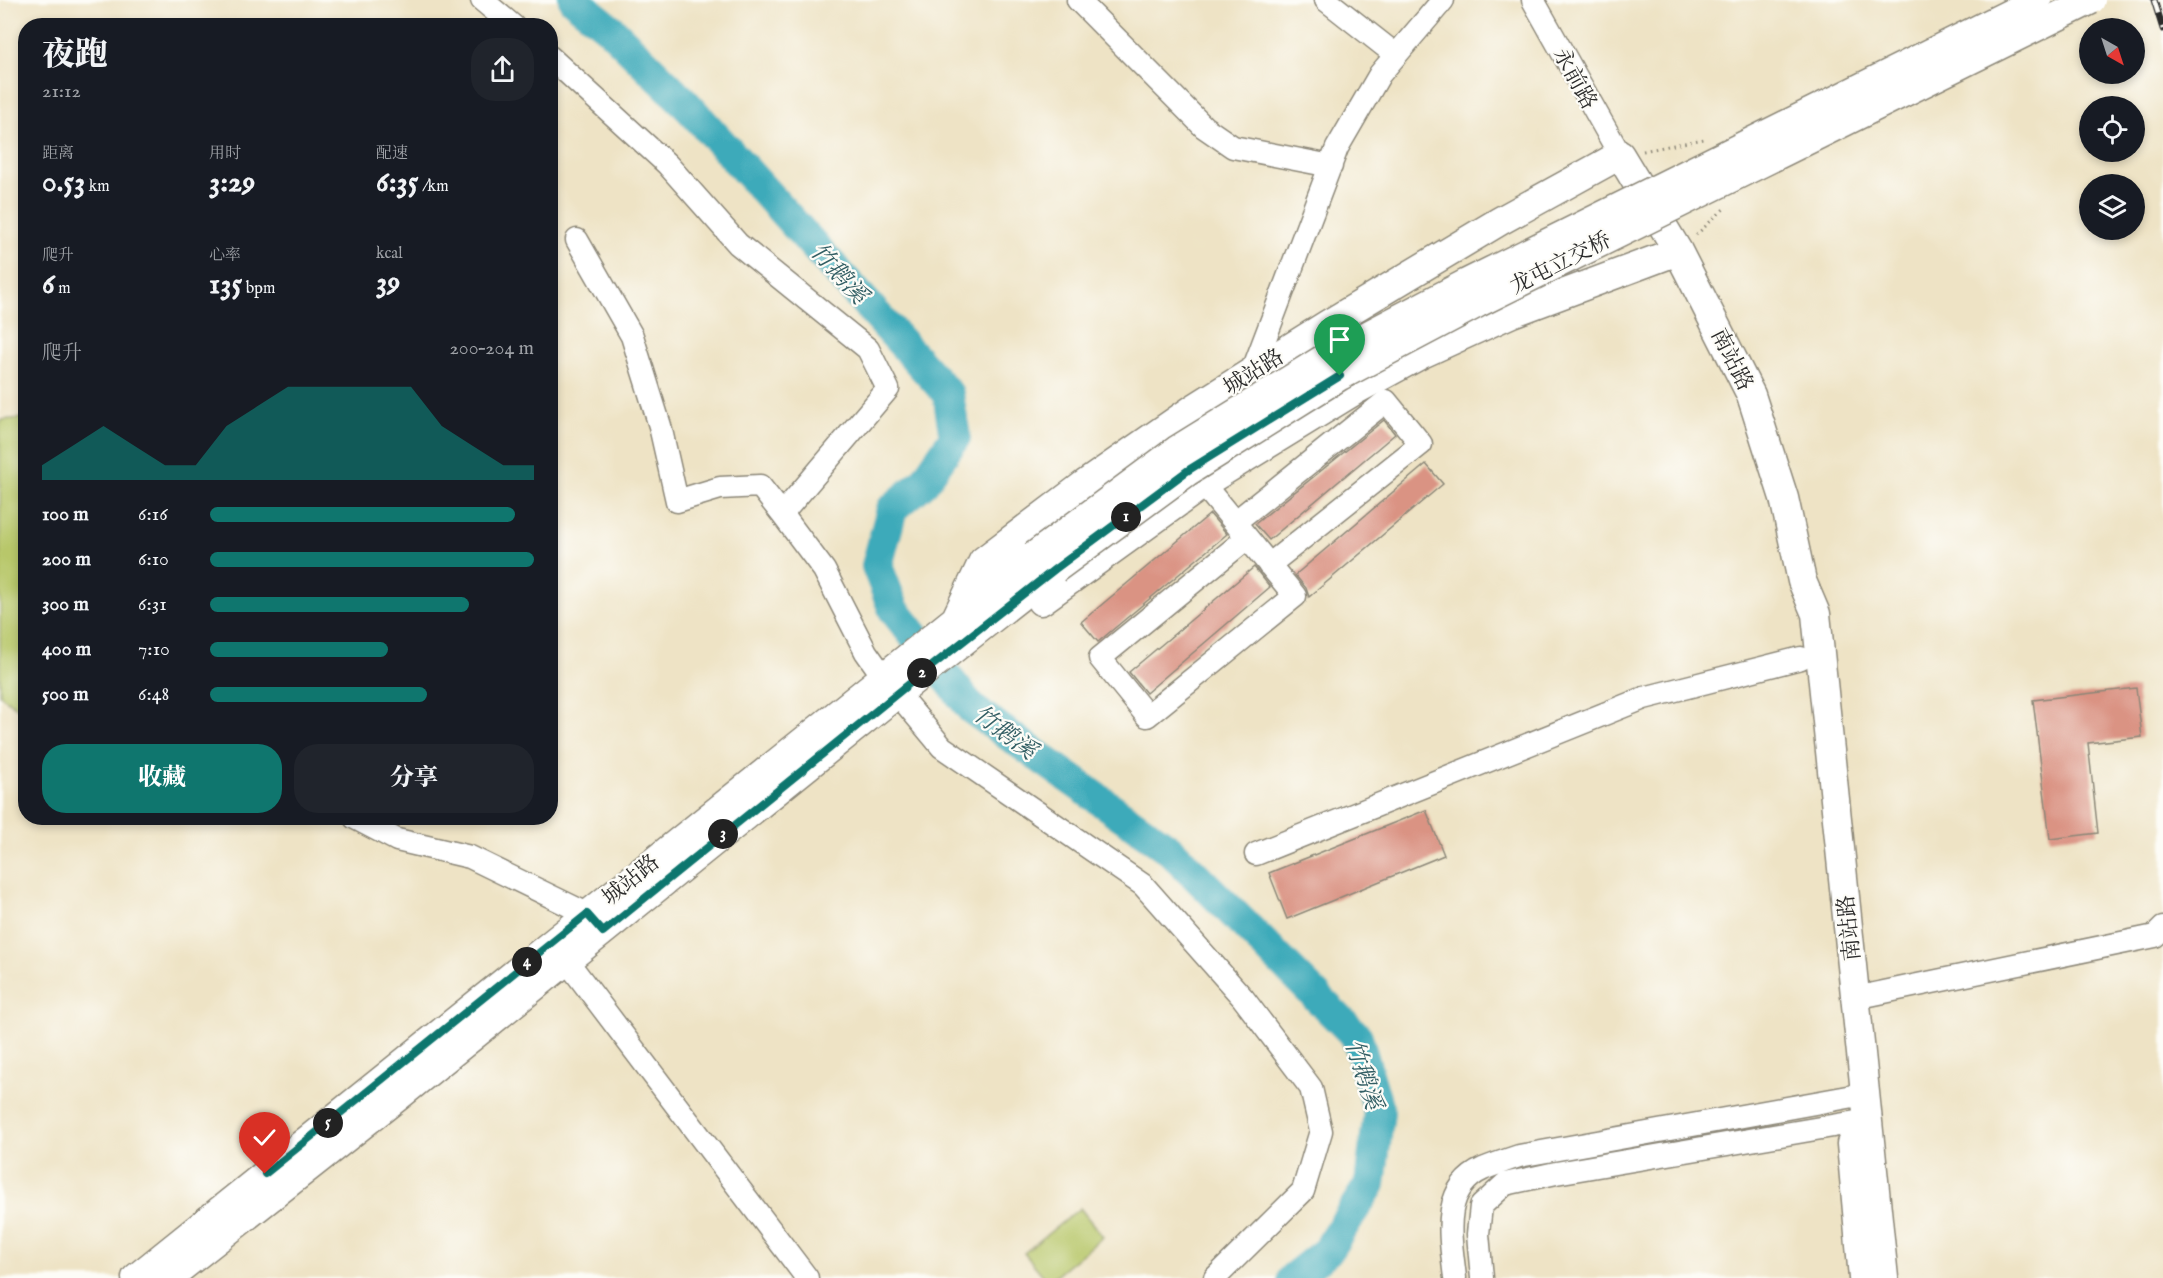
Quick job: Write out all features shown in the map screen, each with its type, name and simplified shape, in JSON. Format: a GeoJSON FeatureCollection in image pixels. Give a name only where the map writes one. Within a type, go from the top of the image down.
{"type":"FeatureCollection","features":[{"type":"Feature","properties":{"kind":"main road","name":"龙屯立交桥"},"geometry":{"type":"LineString","coordinates":[[1045,562],[1177,450],[1330,355],[1467,283],[2037,0]]}},
{"type":"Feature","properties":{"kind":"main road","name":"龙屯立交桥"},"geometry":{"type":"LineString","coordinates":[[1045,562],[1340,376],[1478,303],[2091,0]]}},
{"type":"Feature","properties":{"kind":"main road","name":"南站路"},"geometry":{"type":"LineString","coordinates":[[1620,155],[1678,251],[1751,395],[1784,498],[1802,581],[1816,614],[1855,998],[1863,1278]]}},
{"type":"Feature","properties":{"kind":"main road","name":"城站路"},"geometry":{"type":"LineString","coordinates":[[960,628],[983,561],[1085,484],[1253,370],[1500,221],[1620,155]]}},
{"type":"Feature","properties":{"kind":"main road","name":"城站路"},"geometry":{"type":"LineString","coordinates":[[960,628],[1044,600],[1203,484],[1268,442],[1422,354],[1512,313],[1678,251]]}},
{"type":"Feature","properties":{"kind":"main road","name":"城站路"},"geometry":{"type":"LineString","coordinates":[[136,1278],[595,923],[1045,562]]}},
{"type":"Feature","properties":{"kind":"main road","name":"南站路"},"geometry":{"type":"LineString","coordinates":[[1802,581],[1796,615],[1801,658],[1857,1109],[1884,1278]]}},
{"type":"Feature","properties":{"kind":"main road","name":"城站路"},"geometry":{"type":"LineString","coordinates":[[178,1275],[567,962],[595,923]]}},
{"type":"Feature","properties":{"kind":"street"},"geometry":{"type":"LineString","coordinates":[[482,0],[503,18]]}},
{"type":"Feature","properties":{"kind":"street"},"geometry":{"type":"LineString","coordinates":[[1078,0],[1204,127],[1233,147],[1330,166]]}},
{"type":"Feature","properties":{"kind":"street"},"geometry":{"type":"LineString","coordinates":[[1326,0],[1396,55]]}},
{"type":"Feature","properties":{"kind":"street"},"geometry":{"type":"LineString","coordinates":[[1253,370],[1337,148],[1380,74],[1443,0]]}},
{"type":"Feature","properties":{"kind":"street","name":"永前路"},"geometry":{"type":"LineString","coordinates":[[1533,0],[1620,155]]}},
{"type":"Feature","properties":{"kind":"street"},"geometry":{"type":"LineString","coordinates":[[558,64],[667,164],[738,244],[868,349],[888,389],[782,514]]}},
{"type":"Feature","properties":{"kind":"street"},"geometry":{"type":"LineString","coordinates":[[577,240],[632,336],[660,426],[677,501],[720,488],[760,486],[824,570],[866,652],[896,680],[942,747],[1143,885],[1243,998],[1311,1088],[1321,1131],[1303,1191],[1215,1278]]}},
{"type":"Feature","properties":{"kind":"street"},"geometry":{"type":"LineString","coordinates":[[1203,484],[1241,530],[1269,565],[1295,596],[1148,716],[1100,658],[1241,530],[1386,401],[1420,444],[1269,565]]}},
{"type":"Feature","properties":{"kind":"street"},"geometry":{"type":"LineString","coordinates":[[1256,854],[1644,698],[1801,658]]}},
{"type":"Feature","properties":{"kind":"street"},"geometry":{"type":"LineString","coordinates":[[368,825],[397,840],[470,857],[595,923]]}},
{"type":"Feature","properties":{"kind":"street"},"geometry":{"type":"LineString","coordinates":[[1855,998],[2156,936],[2163,928]]}},
{"type":"Feature","properties":{"kind":"street"},"geometry":{"type":"LineString","coordinates":[[567,962],[807,1278]]}},
{"type":"Feature","properties":{"kind":"street"},"geometry":{"type":"LineString","coordinates":[[1455,1278],[1450,1226],[1452,1200],[1466,1182],[1481,1169],[1519,1156],[1857,1109]]}},
{"type":"Feature","properties":{"kind":"street"},"geometry":{"type":"LineString","coordinates":[[1482,1278],[1478,1234],[1481,1206],[1505,1184],[1857,1109]]}},
{"type":"Feature","properties":{"kind":"green space"},"geometry":{"type":"Polygon","coordinates":[[[18,418],[18,708],[0,695],[0,420],[18,418]]]}},
{"type":"Feature","properties":{"kind":"green space"},"geometry":{"type":"Polygon","coordinates":[[[1080,1208],[1103,1237],[1053,1278],[1045,1278],[1024,1253],[1080,1208]]]}},
{"type":"Feature","properties":{"kind":"building"},"geometry":{"type":"Polygon","coordinates":[[[1384,420],[1395,434],[1269,540],[1255,524],[1384,420]]]}},
{"type":"Feature","properties":{"kind":"building"},"geometry":{"type":"Polygon","coordinates":[[[1426,464],[1443,484],[1309,597],[1306,588],[1295,575],[1426,464]]]}},
{"type":"Feature","properties":{"kind":"building"},"geometry":{"type":"Polygon","coordinates":[[[1210,514],[1227,534],[1098,642],[1081,622],[1210,514]]]}},
{"type":"Feature","properties":{"kind":"building"},"geometry":{"type":"Polygon","coordinates":[[[1254,567],[1270,587],[1146,693],[1129,672],[1254,567]]]}},
{"type":"Feature","properties":{"kind":"building"},"geometry":{"type":"Polygon","coordinates":[[[2136,688],[2142,737],[2088,743],[2098,833],[2050,839],[2033,700],[2136,688]]]}},
{"type":"Feature","properties":{"kind":"building"},"geometry":{"type":"Polygon","coordinates":[[[1426,810],[1444,855],[1287,919],[1269,873],[1426,810]]]}},
{"type":"Feature","properties":{"kind":"waterway","name":"竹鹅溪"},"geometry":{"type":"LineString","coordinates":[[574,0],[609,28],[685,103],[948,394],[955,437],[924,482],[892,509],[877,566],[894,610],[972,709],[1170,850],[1357,1037],[1379,1112],[1370,1184],[1327,1251],[1293,1278]]}},
{"type":"Feature","properties":{"kind":"railway"},"geometry":{"type":"LineString","coordinates":[[2154,0],[2163,29]]}},
{"type":"Feature","properties":{"kind":"route"},"geometry":{"type":"LineString","coordinates":[[265,1174],[587,914],[603,932],[963,640],[1055,569],[1187,471],[1340,376]]}}]}
